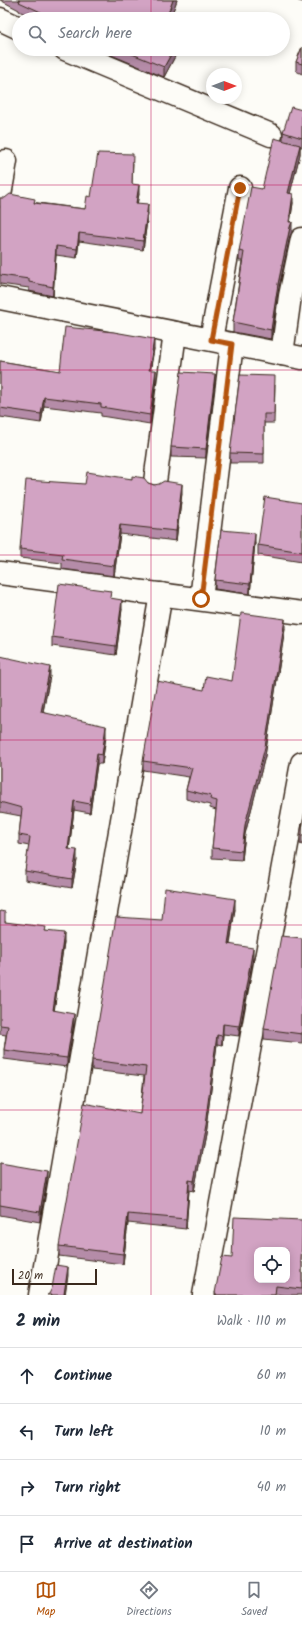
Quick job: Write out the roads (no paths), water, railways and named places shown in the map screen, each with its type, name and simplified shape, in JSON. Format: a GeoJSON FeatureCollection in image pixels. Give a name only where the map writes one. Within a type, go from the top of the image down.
{"type":"FeatureCollection","features":[{"type":"Feature","properties":{"kind":"street"},"geometry":{"type":"LineString","coordinates":[[0,19],[12,25]]}},
{"type":"Feature","properties":{"kind":"street"},"geometry":{"type":"LineString","coordinates":[[82,56],[271,135]]}},
{"type":"Feature","properties":{"kind":"street"},"geometry":{"type":"LineString","coordinates":[[0,195],[6,161]]}},
{"type":"Feature","properties":{"kind":"street"},"geometry":{"type":"LineString","coordinates":[[201,599],[222,342],[240,188]]}},
{"type":"Feature","properties":{"kind":"street"},"geometry":{"type":"LineString","coordinates":[[0,298],[292,356],[290,296],[302,239]]}},
{"type":"Feature","properties":{"kind":"street"},"geometry":{"type":"LineString","coordinates":[[155,482],[175,332]]}},
{"type":"Feature","properties":{"kind":"street"},"geometry":{"type":"LineString","coordinates":[[0,573],[302,613]]}},
{"type":"Feature","properties":{"kind":"street"},"geometry":{"type":"LineString","coordinates":[[40,1295],[161,594]]}},
{"type":"Feature","properties":{"kind":"street"},"geometry":{"type":"LineString","coordinates":[[204,1295],[302,763]]}}]}
